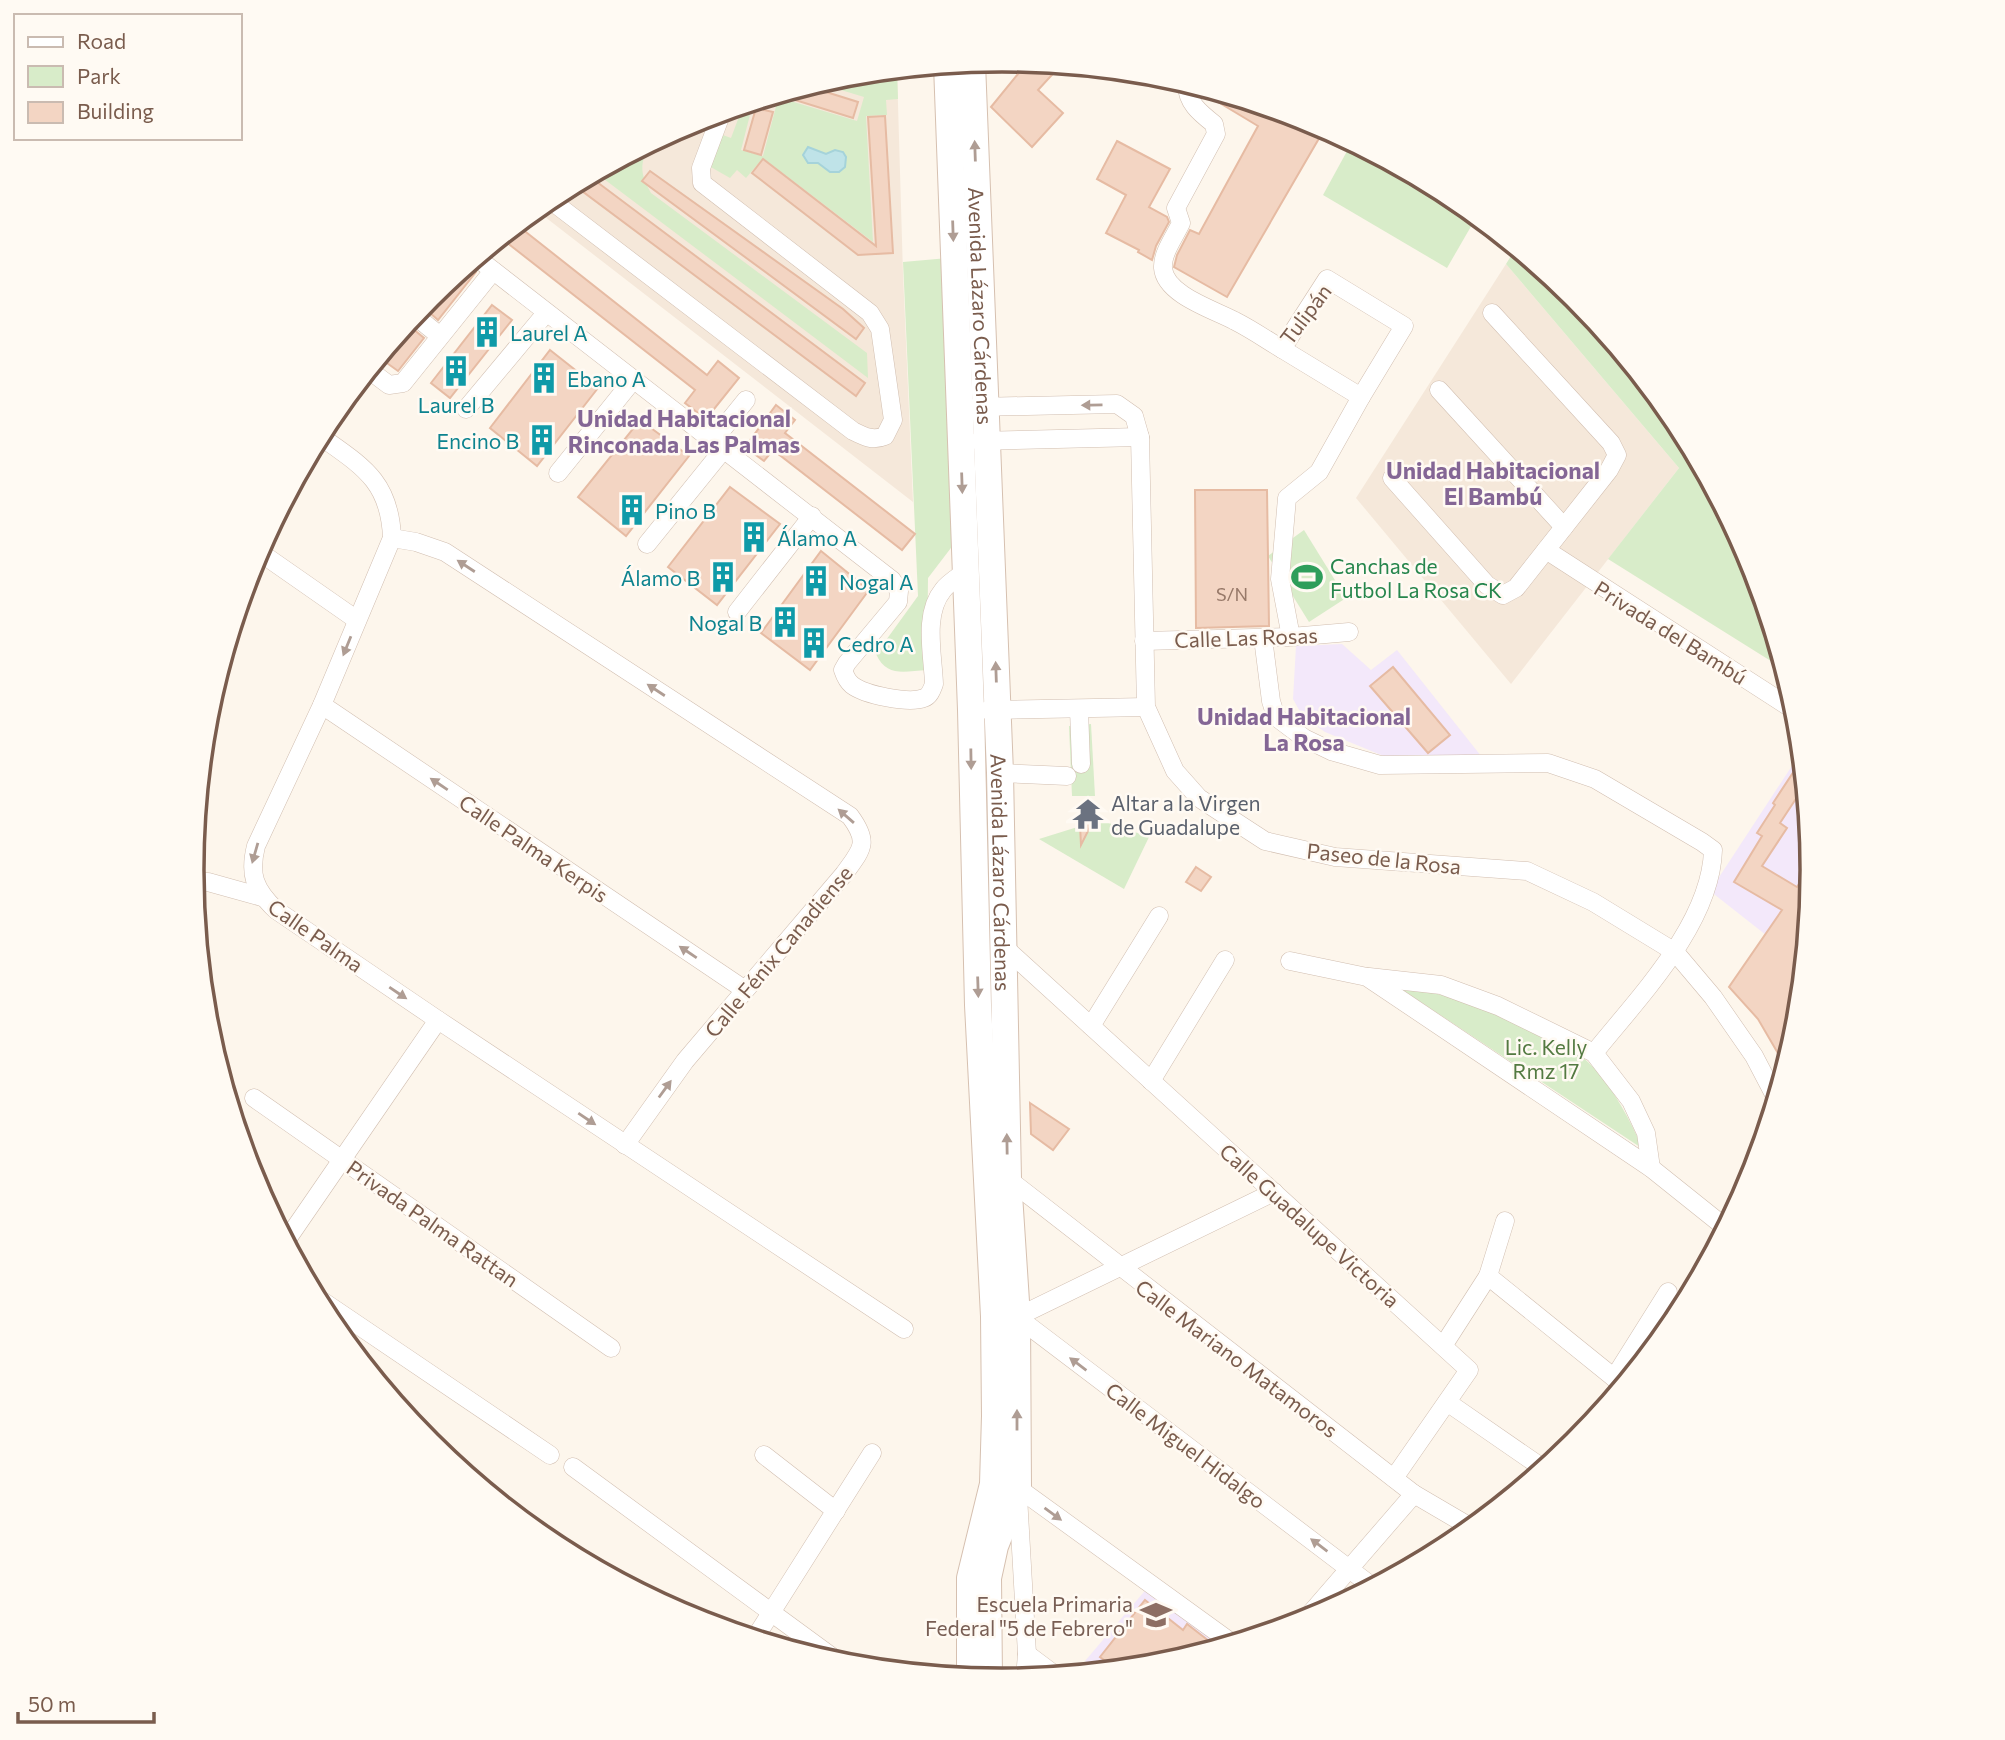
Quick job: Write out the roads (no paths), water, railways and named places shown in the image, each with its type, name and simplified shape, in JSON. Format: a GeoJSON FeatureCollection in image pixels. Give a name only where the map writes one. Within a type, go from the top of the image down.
{"type":"FeatureCollection","features":[{"type":"Feature","properties":{"kind":"main road","name":"Avenida Lázaro Cárdenas"},"geometry":{"type":"LineString","coordinates":[[948,73],[973,407]]}},
{"type":"Feature","properties":{"kind":"main road","name":"Avenida Lázaro Cárdenas"},"geometry":{"type":"LineString","coordinates":[[972,73],[974,441],[998,710],[1008,1179],[1005,1486],[988,1578],[989,1668]]}},
{"type":"Feature","properties":{"kind":"main road","name":"Avenida Lázaro Cárdenas"},"geometry":{"type":"LineString","coordinates":[[974,441],[965,572],[977,978],[1005,1317]]}},
{"type":"Feature","properties":{"kind":"main road","name":"Avenida Lázaro Cárdenas"},"geometry":{"type":"LineString","coordinates":[[970,1667],[970,1578],[1005,1486]]}},
{"type":"Feature","properties":{"kind":"street","name":"Tulipán"},"geometry":{"type":"LineString","coordinates":[[1189,94],[1197,111],[1214,124],[1216,134],[1176,208],[1181,223],[1164,259],[1163,272],[1169,284],[1188,298],[1237,321],[1282,349],[1327,279],[1404,326],[1362,397]]}},
{"type":"Feature","properties":{"kind":"street"},"geometry":{"type":"LineString","coordinates":[[559,206],[853,431],[877,439],[885,436],[893,420],[880,329],[876,320],[702,183],[701,168],[717,125]]}},
{"type":"Feature","properties":{"kind":"street"},"geometry":{"type":"LineString","coordinates":[[484,264],[892,580],[898,587],[898,601],[843,670],[850,684],[880,697],[913,699],[925,698],[930,694],[934,684],[932,620],[935,603],[943,588],[965,572]]}},
{"type":"Feature","properties":{"kind":"street"},"geometry":{"type":"LineString","coordinates":[[376,375],[389,385],[403,383],[493,271]]}},
{"type":"Feature","properties":{"kind":"street"},"geometry":{"type":"LineString","coordinates":[[466,409],[546,313]]}},
{"type":"Feature","properties":{"kind":"street"},"geometry":{"type":"LineString","coordinates":[[1392,478],[1487,585],[1503,595],[1516,587],[1609,470],[1617,455],[1611,443],[1492,313]]}},
{"type":"Feature","properties":{"kind":"street"},"geometry":{"type":"LineString","coordinates":[[423,322],[440,336]]}},
{"type":"Feature","properties":{"kind":"street"},"geometry":{"type":"LineString","coordinates":[[1282,349],[1362,397],[1319,472],[1287,498],[1280,579],[1291,637]]}},
{"type":"Feature","properties":{"kind":"street"},"geometry":{"type":"LineString","coordinates":[[558,473],[633,380]]}},
{"type":"Feature","properties":{"kind":"street"},"geometry":{"type":"LineString","coordinates":[[1439,390],[1564,527]]}},
{"type":"Feature","properties":{"kind":"street"},"geometry":{"type":"LineString","coordinates":[[647,544],[717,446],[746,400]]}},
{"type":"Feature","properties":{"kind":"street","name":"Paseo de la Rosa"},"geometry":{"type":"LineString","coordinates":[[973,407],[1117,404],[1134,416],[1140,437],[1146,707],[1175,771],[1199,798],[1265,841],[1335,857],[1527,871],[1593,902],[1675,952],[1713,997],[1754,1056],[1771,1088]]}},
{"type":"Feature","properties":{"kind":"street"},"geometry":{"type":"LineString","coordinates":[[974,441],[1140,437]]}},
{"type":"Feature","properties":{"kind":"street"},"geometry":{"type":"LineString","coordinates":[[329,443],[356,462],[381,488],[391,519],[392,537]]}},
{"type":"Feature","properties":{"kind":"street"},"geometry":{"type":"LineString","coordinates":[[737,612],[812,516]]}},
{"type":"Feature","properties":{"kind":"street","name":"Calle Palma"},"geometry":{"type":"LineString","coordinates":[[392,537],[323,705],[256,846],[251,867],[262,897],[276,910],[625,1144]]}},
{"type":"Feature","properties":{"kind":"street","name":"Calle Fénix Canadiense"},"geometry":{"type":"LineString","coordinates":[[392,537],[445,552],[850,816],[862,833],[861,850],[844,874],[685,1061],[625,1144]]}},
{"type":"Feature","properties":{"kind":"street","name":"Privada del Bambú"},"geometry":{"type":"LineString","coordinates":[[1546,550],[1783,703]]}},
{"type":"Feature","properties":{"kind":"street"},"geometry":{"type":"LineString","coordinates":[[268,558],[357,620]]}},
{"type":"Feature","properties":{"kind":"street","name":"Calle Las Rosas"},"geometry":{"type":"LineString","coordinates":[[1144,641],[1291,637],[1349,632]]}},
{"type":"Feature","properties":{"kind":"street"},"geometry":{"type":"LineString","coordinates":[[1263,638],[1270,701],[1276,717],[1304,738],[1331,751],[1380,765],[1548,763],[1595,779],[1713,850],[1712,867],[1702,898],[1675,952],[1594,1053]]}},
{"type":"Feature","properties":{"kind":"street","name":"Calle Palma Kerpis"},"geometry":{"type":"LineString","coordinates":[[323,705],[745,990]]}},
{"type":"Feature","properties":{"kind":"street"},"geometry":{"type":"LineString","coordinates":[[971,710],[1146,707]]}},
{"type":"Feature","properties":{"kind":"street"},"geometry":{"type":"LineString","coordinates":[[1079,709],[1081,764]]}},
{"type":"Feature","properties":{"kind":"street"},"geometry":{"type":"LineString","coordinates":[[1000,773],[1067,776]]}},
{"type":"Feature","properties":{"kind":"street"},"geometry":{"type":"LineString","coordinates":[[204,881],[262,897]]}},
{"type":"Feature","properties":{"kind":"street"},"geometry":{"type":"LineString","coordinates":[[1091,1026],[1159,916]]}},
{"type":"Feature","properties":{"kind":"street","name":"Calle Guadalupe Victoria"},"geometry":{"type":"LineString","coordinates":[[1003,946],[1469,1370],[1447,1402]]}},
{"type":"Feature","properties":{"kind":"street"},"geometry":{"type":"LineString","coordinates":[[1151,1080],[1225,960]]}},
{"type":"Feature","properties":{"kind":"street"},"geometry":{"type":"LineString","coordinates":[[1290,961],[1367,977],[1441,985],[1498,1006],[1594,1053],[1630,1101],[1646,1133],[1651,1168]]}},
{"type":"Feature","properties":{"kind":"street"},"geometry":{"type":"LineString","coordinates":[[1367,977],[1651,1168],[1718,1222]]}},
{"type":"Feature","properties":{"kind":"street"},"geometry":{"type":"LineString","coordinates":[[292,1232],[438,1020]]}},
{"type":"Feature","properties":{"kind":"street","name":"Privada Palma Rattan"},"geometry":{"type":"LineString","coordinates":[[254,1098],[611,1348]]}},
{"type":"Feature","properties":{"kind":"street"},"geometry":{"type":"LineString","coordinates":[[625,1144],[904,1329]]}},
{"type":"Feature","properties":{"kind":"street","name":"Calle Mariano Matamoros"},"geometry":{"type":"LineString","coordinates":[[1008,1179],[1414,1494],[1462,1522]]}},
{"type":"Feature","properties":{"kind":"street"},"geometry":{"type":"LineString","coordinates":[[1005,1317],[1120,1268],[1274,1192]]}},
{"type":"Feature","properties":{"kind":"street"},"geometry":{"type":"LineString","coordinates":[[1443,1346],[1488,1276],[1505,1221]]}},
{"type":"Feature","properties":{"kind":"street"},"geometry":{"type":"LineString","coordinates":[[1488,1276],[1616,1380]]}},
{"type":"Feature","properties":{"kind":"street"},"geometry":{"type":"LineString","coordinates":[[1625,1369],[1668,1292]]}},
{"type":"Feature","properties":{"kind":"street"},"geometry":{"type":"LineString","coordinates":[[337,1311],[550,1455]]}},
{"type":"Feature","properties":{"kind":"street","name":"Calle Miguel Hidalgo"},"geometry":{"type":"LineString","coordinates":[[1005,1317],[1365,1581]]}},
{"type":"Feature","properties":{"kind":"street"},"geometry":{"type":"LineString","coordinates":[[1394,1478],[1447,1402],[1536,1463]]}},
{"type":"Feature","properties":{"kind":"street"},"geometry":{"type":"LineString","coordinates":[[760,1630],[872,1453]]}},
{"type":"Feature","properties":{"kind":"street"},"geometry":{"type":"LineString","coordinates":[[764,1455],[836,1511]]}},
{"type":"Feature","properties":{"kind":"street"},"geometry":{"type":"LineString","coordinates":[[573,1467],[818,1646]]}},
{"type":"Feature","properties":{"kind":"street"},"geometry":{"type":"LineString","coordinates":[[1005,1486],[1223,1637]]}},
{"type":"Feature","properties":{"kind":"street"},"geometry":{"type":"LineString","coordinates":[[1005,1486],[1027,1654],[1026,1668]]}},
{"type":"Feature","properties":{"kind":"street"},"geometry":{"type":"LineString","coordinates":[[1322,1601],[1414,1494]]}},
{"type":"Feature","properties":{"kind":"street"},"geometry":{"type":"LineString","coordinates":[[1027,1654],[1045,1667]]}},
{"type":"Feature","properties":{"kind":"water"},"geometry":{"type":"Polygon","coordinates":[[[808,147],[826,154],[835,150],[843,152],[846,157],[845,167],[839,172],[830,172],[818,163],[808,163],[803,155],[808,147]]]}},
{"type":"Feature","properties":{"kind":"place","name":"Laurel A"},"geometry":{"type":"Point","coordinates":[487,332]}},
{"type":"Feature","properties":{"kind":"place","name":"Laurel B"},"geometry":{"type":"Point","coordinates":[456,371]}},
{"type":"Feature","properties":{"kind":"place","name":"Ebano A"},"geometry":{"type":"Point","coordinates":[544,378]}},
{"type":"Feature","properties":{"kind":"place","name":"Encino B"},"geometry":{"type":"Point","coordinates":[542,440]}},
{"type":"Feature","properties":{"kind":"place","name":"Pino B"},"geometry":{"type":"Point","coordinates":[632,510]}},
{"type":"Feature","properties":{"kind":"place","name":"Álamo A"},"geometry":{"type":"Point","coordinates":[754,537]}},
{"type":"Feature","properties":{"kind":"place","name":"Álamo B"},"geometry":{"type":"Point","coordinates":[723,577]}},
{"type":"Feature","properties":{"kind":"place","name":"Canchas de Futbol La Rosa CK"},"geometry":{"type":"Point","coordinates":[1307,577]}},
{"type":"Feature","properties":{"kind":"place","name":"Nogal A"},"geometry":{"type":"Point","coordinates":[816,581]}},
{"type":"Feature","properties":{"kind":"place","name":"Nogal B"},"geometry":{"type":"Point","coordinates":[785,622]}},
{"type":"Feature","properties":{"kind":"place","name":"Cedro A"},"geometry":{"type":"Point","coordinates":[814,643]}},
{"type":"Feature","properties":{"kind":"place","name":"Altar a la Virgen de Guadalupe"},"geometry":{"type":"Point","coordinates":[1088,814]}},
{"type":"Feature","properties":{"kind":"place","name":"Escuela Primaria Federal \"5 de Febrero\""},"geometry":{"type":"Point","coordinates":[1156,1615]}},
{"type":"Feature","properties":{"kind":"district","name":"Unidad Habitacional Rinconada Las Palmas"},"geometry":{"type":"Point","coordinates":[684,431]}},
{"type":"Feature","properties":{"kind":"district","name":"Unidad Habitacional El Bambú"},"geometry":{"type":"Point","coordinates":[1493,483]}},
{"type":"Feature","properties":{"kind":"district","name":"Unidad Habitacional La Rosa"},"geometry":{"type":"Point","coordinates":[1304,729]}},
{"type":"Feature","properties":{"kind":"park label","name":"Lic. Kelly Rmz 17"},"geometry":{"type":"Point","coordinates":[1546,1058]}}]}
